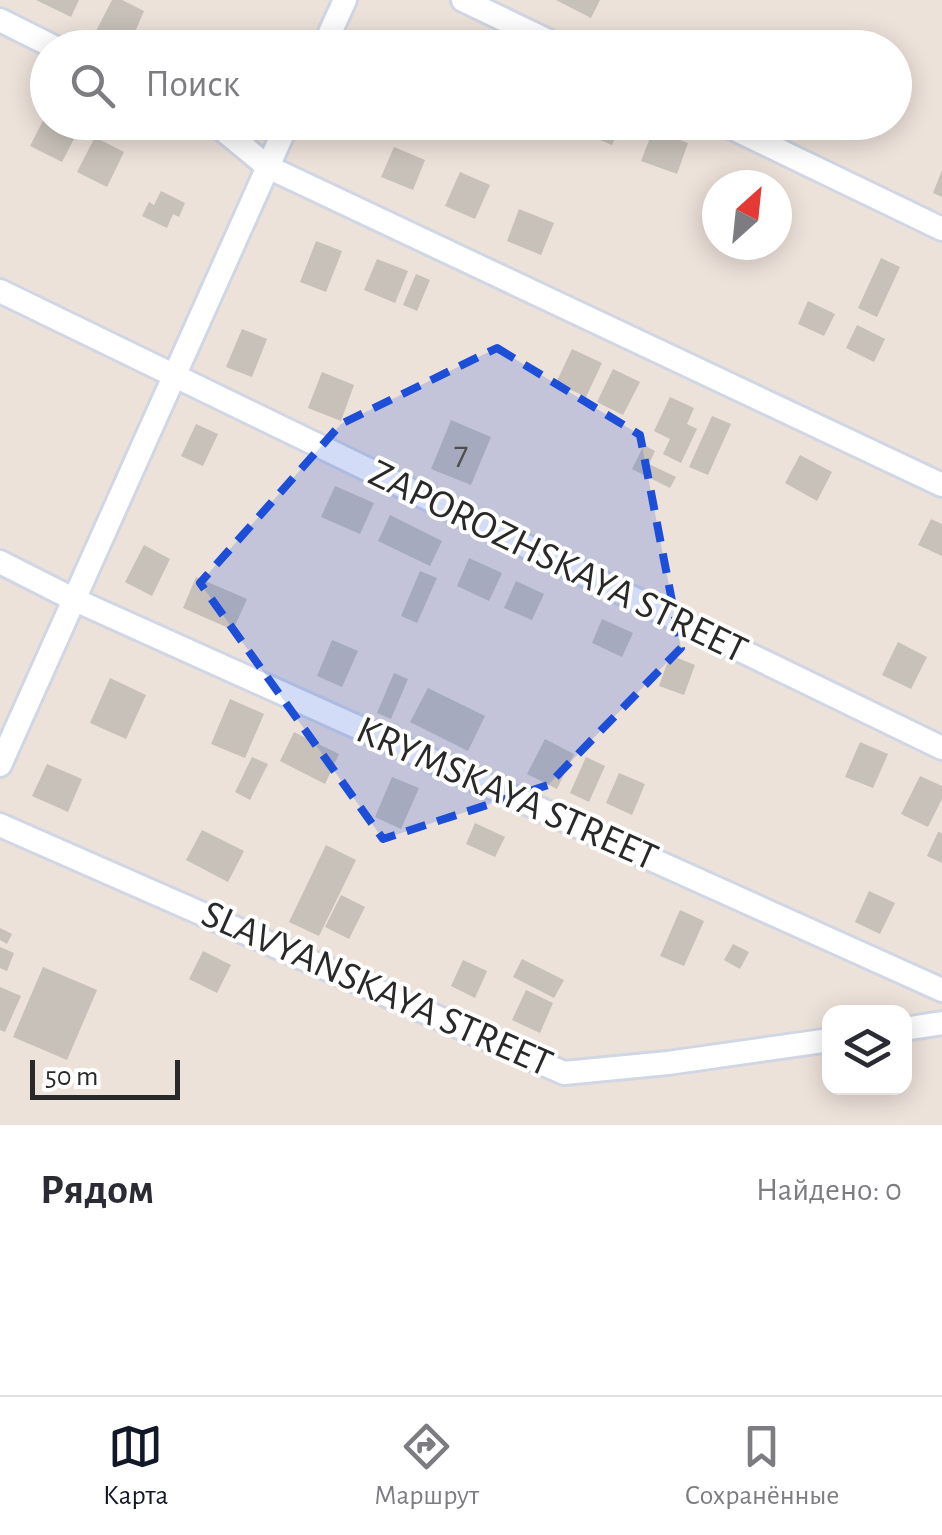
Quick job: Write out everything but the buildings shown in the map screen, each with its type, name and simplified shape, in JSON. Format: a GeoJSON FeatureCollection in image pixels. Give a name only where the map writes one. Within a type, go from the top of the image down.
{"type":"FeatureCollection","features":[{"type":"Feature","properties":{"kind":"street"},"geometry":{"type":"LineString","coordinates":[[331,30],[345,0]]}},
{"type":"Feature","properties":{"kind":"street"},"geometry":{"type":"LineString","coordinates":[[464,0],[526,30]]}},
{"type":"Feature","properties":{"kind":"street"},"geometry":{"type":"LineString","coordinates":[[0,20],[30,35]]}},
{"type":"Feature","properties":{"kind":"street"},"geometry":{"type":"LineString","coordinates":[[234,140],[268,167],[942,484]]}},
{"type":"Feature","properties":{"kind":"street"},"geometry":{"type":"LineString","coordinates":[[0,765],[280,140]]}},
{"type":"Feature","properties":{"kind":"street"},"geometry":{"type":"LineString","coordinates":[[758,140],[942,228]]}},
{"type":"Feature","properties":{"kind":"street","name":"ZAPOROZHSKAYA STREET"},"geometry":{"type":"LineString","coordinates":[[0,291],[942,748]]}},
{"type":"Feature","properties":{"kind":"street","name":"KRYMSKAYA STREET"},"geometry":{"type":"LineString","coordinates":[[0,562],[942,990]]}},
{"type":"Feature","properties":{"kind":"street","name":"SLAVYANSKAYA STREET"},"geometry":{"type":"LineString","coordinates":[[0,825],[564,1073],[668,1064],[822,1041]]}},
{"type":"Feature","properties":{"kind":"street"},"geometry":{"type":"LineString","coordinates":[[912,1028],[942,1023]]}},
{"type":"Feature","properties":{"kind":"highlighted area"},"geometry":{"type":"Polygon","coordinates":[[[497,348],[640,435],[681,648],[548,785],[383,839],[200,583],[341,424],[497,348]]]}}]}
